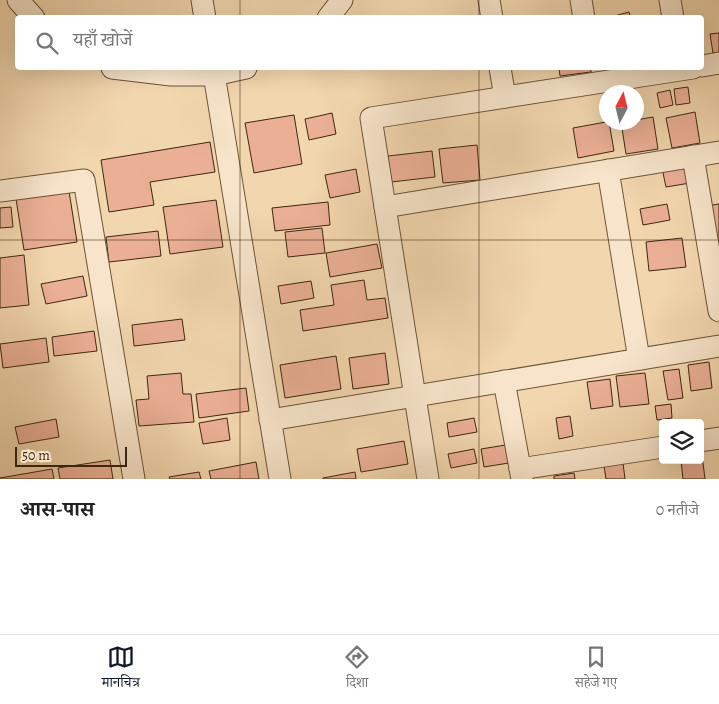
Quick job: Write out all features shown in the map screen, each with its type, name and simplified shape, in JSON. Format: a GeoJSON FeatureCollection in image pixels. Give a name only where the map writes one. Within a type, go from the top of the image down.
{"type":"FeatureCollection","features":[{"type":"Feature","properties":{"kind":"street"},"geometry":{"type":"LineString","coordinates":[[18,0],[31,15]]}},
{"type":"Feature","properties":{"kind":"street"},"geometry":{"type":"LineString","coordinates":[[202,0],[204,15]]}},
{"type":"Feature","properties":{"kind":"street"},"geometry":{"type":"LineString","coordinates":[[330,15],[342,0]]}},
{"type":"Feature","properties":{"kind":"street"},"geometry":{"type":"LineString","coordinates":[[490,0],[492,15]]}},
{"type":"Feature","properties":{"kind":"street"},"geometry":{"type":"LineString","coordinates":[[581,0],[584,15]]}},
{"type":"Feature","properties":{"kind":"street"},"geometry":{"type":"LineString","coordinates":[[670,0],[672,15]]}},
{"type":"Feature","properties":{"kind":"street"},"geometry":{"type":"LineString","coordinates":[[704,66],[719,63]]}},
{"type":"Feature","properties":{"kind":"street"},"geometry":{"type":"LineString","coordinates":[[129,70],[170,75],[230,70]]}},
{"type":"Feature","properties":{"kind":"street"},"geometry":{"type":"LineString","coordinates":[[500,70],[505,97]]}},
{"type":"Feature","properties":{"kind":"street"},"geometry":{"type":"LineString","coordinates":[[428,479],[371,118],[505,97],[593,75],[662,70]]}},
{"type":"Feature","properties":{"kind":"street"},"geometry":{"type":"LineString","coordinates":[[213,72],[280,479]]}},
{"type":"Feature","properties":{"kind":"street"},"geometry":{"type":"LineString","coordinates":[[385,207],[719,152]]}},
{"type":"Feature","properties":{"kind":"street"},"geometry":{"type":"LineString","coordinates":[[693,156],[719,311]]}},
{"type":"Feature","properties":{"kind":"street"},"geometry":{"type":"LineString","coordinates":[[608,170],[639,359]]}},
{"type":"Feature","properties":{"kind":"street"},"geometry":{"type":"LineString","coordinates":[[0,191],[84,180],[134,479]]}},
{"type":"Feature","properties":{"kind":"street"},"geometry":{"type":"LineString","coordinates":[[270,420],[719,346]]}},
{"type":"Feature","properties":{"kind":"street"},"geometry":{"type":"LineString","coordinates":[[504,381],[521,474],[659,448]]}},
{"type":"Feature","properties":{"kind":"street"},"geometry":{"type":"LineString","coordinates":[[704,440],[719,438]]}},
{"type":"Feature","properties":{"kind":"building"},"geometry":{"type":"Polygon","coordinates":[[[629,12],[630,15],[618,15],[629,12]]]}},
{"type":"Feature","properties":{"kind":"building"},"geometry":{"type":"Polygon","coordinates":[[[719,33],[719,53],[713,53],[710,34],[719,33]]]}},
{"type":"Feature","properties":{"kind":"building"},"geometry":{"type":"Polygon","coordinates":[[[559,70],[591,70],[591,72],[560,76],[559,70]]]}},
{"type":"Feature","properties":{"kind":"building"},"geometry":{"type":"Polygon","coordinates":[[[688,87],[690,103],[676,105],[674,89],[688,87]]]}},
{"type":"Feature","properties":{"kind":"building"},"geometry":{"type":"Polygon","coordinates":[[[670,90],[673,105],[660,108],[657,93],[670,90]]]}},
{"type":"Feature","properties":{"kind":"building"},"geometry":{"type":"Polygon","coordinates":[[[695,112],[700,143],[672,148],[666,118],[695,112]]]}},
{"type":"Feature","properties":{"kind":"building"},"geometry":{"type":"Polygon","coordinates":[[[332,113],[336,134],[309,140],[305,119],[332,113]]]}},
{"type":"Feature","properties":{"kind":"building"},"geometry":{"type":"Polygon","coordinates":[[[294,115],[302,164],[254,173],[245,123],[294,115]]]}},
{"type":"Feature","properties":{"kind":"building"},"geometry":{"type":"Polygon","coordinates":[[[653,117],[658,149],[626,154],[622,130],[644,130],[644,119],[653,117]]]}},
{"type":"Feature","properties":{"kind":"building"},"geometry":{"type":"Polygon","coordinates":[[[599,123],[599,130],[610,130],[614,151],[578,158],[573,128],[599,123]]]}},
{"type":"Feature","properties":{"kind":"building"},"geometry":{"type":"Polygon","coordinates":[[[210,142],[215,172],[150,182],[154,205],[109,212],[101,160],[210,142]]]}},
{"type":"Feature","properties":{"kind":"building"},"geometry":{"type":"Polygon","coordinates":[[[477,145],[480,180],[443,183],[439,149],[477,145]]]}},
{"type":"Feature","properties":{"kind":"building"},"geometry":{"type":"Polygon","coordinates":[[[432,151],[435,177],[391,182],[388,156],[432,151]]]}},
{"type":"Feature","properties":{"kind":"building"},"geometry":{"type":"Polygon","coordinates":[[[692,162],[696,182],[666,187],[662,168],[692,162]]]}},
{"type":"Feature","properties":{"kind":"building"},"geometry":{"type":"Polygon","coordinates":[[[356,169],[360,192],[330,198],[325,175],[356,169]]]}},
{"type":"Feature","properties":{"kind":"building"},"geometry":{"type":"Polygon","coordinates":[[[69,191],[77,242],[24,250],[16,199],[69,191]]]}},
{"type":"Feature","properties":{"kind":"building"},"geometry":{"type":"Polygon","coordinates":[[[216,200],[223,247],[170,254],[163,207],[216,200]]]}},
{"type":"Feature","properties":{"kind":"building"},"geometry":{"type":"Polygon","coordinates":[[[328,202],[330,225],[275,231],[272,208],[328,202]]]}},
{"type":"Feature","properties":{"kind":"building"},"geometry":{"type":"Polygon","coordinates":[[[667,204],[670,220],[643,225],[640,209],[667,204]]]}},
{"type":"Feature","properties":{"kind":"building"},"geometry":{"type":"Polygon","coordinates":[[[719,204],[719,238],[712,239],[706,206],[719,204]]]}},
{"type":"Feature","properties":{"kind":"building"},"geometry":{"type":"Polygon","coordinates":[[[11,207],[13,227],[0,228],[0,208],[11,207]]]}},
{"type":"Feature","properties":{"kind":"building"},"geometry":{"type":"Polygon","coordinates":[[[322,228],[325,253],[288,257],[285,232],[322,228]]]}},
{"type":"Feature","properties":{"kind":"building"},"geometry":{"type":"Polygon","coordinates":[[[158,231],[161,256],[109,262],[106,237],[158,231]]]}},
{"type":"Feature","properties":{"kind":"building"},"geometry":{"type":"Polygon","coordinates":[[[682,238],[686,267],[649,271],[646,242],[682,238]]]}},
{"type":"Feature","properties":{"kind":"building"},"geometry":{"type":"Polygon","coordinates":[[[377,244],[382,268],[330,277],[326,253],[377,244]]]}},
{"type":"Feature","properties":{"kind":"building"},"geometry":{"type":"Polygon","coordinates":[[[24,255],[29,305],[0,308],[0,258],[24,255]]]}},
{"type":"Feature","properties":{"kind":"building"},"geometry":{"type":"Polygon","coordinates":[[[83,276],[87,296],[46,304],[41,284],[83,276]]]}},
{"type":"Feature","properties":{"kind":"building"},"geometry":{"type":"Polygon","coordinates":[[[364,280],[367,300],[385,298],[388,318],[303,331],[300,310],[334,305],[331,285],[364,280]]]}},
{"type":"Feature","properties":{"kind":"building"},"geometry":{"type":"Polygon","coordinates":[[[311,281],[314,298],[281,304],[278,286],[311,281]]]}},
{"type":"Feature","properties":{"kind":"building"},"geometry":{"type":"Polygon","coordinates":[[[182,319],[185,340],[134,346],[132,325],[182,319]]]}},
{"type":"Feature","properties":{"kind":"building"},"geometry":{"type":"Polygon","coordinates":[[[94,331],[97,351],[54,356],[52,337],[94,331]]]}},
{"type":"Feature","properties":{"kind":"building"},"geometry":{"type":"Polygon","coordinates":[[[46,338],[49,362],[3,368],[0,344],[46,338]]]}},
{"type":"Feature","properties":{"kind":"building"},"geometry":{"type":"Polygon","coordinates":[[[385,353],[389,384],[353,389],[349,358],[385,353]]]}},
{"type":"Feature","properties":{"kind":"building"},"geometry":{"type":"Polygon","coordinates":[[[336,356],[341,389],[285,398],[280,365],[336,356]]]}},
{"type":"Feature","properties":{"kind":"building"},"geometry":{"type":"Polygon","coordinates":[[[709,362],[712,388],[691,391],[688,365],[709,362]]]}},
{"type":"Feature","properties":{"kind":"building"},"geometry":{"type":"Polygon","coordinates":[[[679,369],[683,398],[668,400],[663,371],[679,369]]]}},
{"type":"Feature","properties":{"kind":"building"},"geometry":{"type":"Polygon","coordinates":[[[181,373],[183,394],[191,394],[194,422],[139,426],[136,400],[149,399],[147,376],[181,373]]]}},
{"type":"Feature","properties":{"kind":"building"},"geometry":{"type":"Polygon","coordinates":[[[645,373],[649,404],[620,407],[616,376],[645,373]]]}},
{"type":"Feature","properties":{"kind":"building"},"geometry":{"type":"Polygon","coordinates":[[[610,379],[613,406],[591,409],[587,382],[610,379]]]}},
{"type":"Feature","properties":{"kind":"building"},"geometry":{"type":"Polygon","coordinates":[[[246,388],[249,411],[199,418],[196,394],[246,388]]]}},
{"type":"Feature","properties":{"kind":"building"},"geometry":{"type":"Polygon","coordinates":[[[671,404],[672,418],[657,420],[655,406],[671,404]]]}},
{"type":"Feature","properties":{"kind":"building"},"geometry":{"type":"Polygon","coordinates":[[[570,416],[573,436],[559,439],[556,418],[570,416]]]}},
{"type":"Feature","properties":{"kind":"building"},"geometry":{"type":"Polygon","coordinates":[[[227,418],[230,440],[203,444],[199,423],[227,418]]]}},
{"type":"Feature","properties":{"kind":"building"},"geometry":{"type":"Polygon","coordinates":[[[474,418],[477,432],[449,437],[447,423],[474,418]]]}},
{"type":"Feature","properties":{"kind":"building"},"geometry":{"type":"Polygon","coordinates":[[[56,419],[59,437],[19,444],[15,427],[56,419]]]}},
{"type":"Feature","properties":{"kind":"building"},"geometry":{"type":"Polygon","coordinates":[[[404,441],[408,464],[361,472],[357,449],[404,441]]]}},
{"type":"Feature","properties":{"kind":"building"},"geometry":{"type":"Polygon","coordinates":[[[512,444],[515,462],[484,467],[481,449],[512,444]]]}},
{"type":"Feature","properties":{"kind":"building"},"geometry":{"type":"Polygon","coordinates":[[[474,449],[477,463],[451,468],[448,454],[474,449]]]}},
{"type":"Feature","properties":{"kind":"building"},"geometry":{"type":"Polygon","coordinates":[[[110,460],[113,479],[60,479],[58,468],[110,460]]]}},
{"type":"Feature","properties":{"kind":"building"},"geometry":{"type":"Polygon","coordinates":[[[256,462],[259,479],[211,479],[209,471],[256,462]]]}},
{"type":"Feature","properties":{"kind":"building"},"geometry":{"type":"Polygon","coordinates":[[[623,463],[625,479],[606,479],[604,466],[623,463]]]}},
{"type":"Feature","properties":{"kind":"building"},"geometry":{"type":"Polygon","coordinates":[[[681,464],[703,464],[705,479],[683,479],[681,464]]]}},
{"type":"Feature","properties":{"kind":"building"},"geometry":{"type":"Polygon","coordinates":[[[52,469],[54,479],[0,479],[0,478],[52,469]]]}},
{"type":"Feature","properties":{"kind":"building"},"geometry":{"type":"Polygon","coordinates":[[[199,472],[201,479],[170,479],[169,477],[199,472]]]}},
{"type":"Feature","properties":{"kind":"building"},"geometry":{"type":"Polygon","coordinates":[[[355,472],[356,479],[323,479],[323,478],[355,472]]]}},
{"type":"Feature","properties":{"kind":"building"},"geometry":{"type":"Polygon","coordinates":[[[574,473],[575,479],[554,479],[554,476],[574,473]]]}}]}
